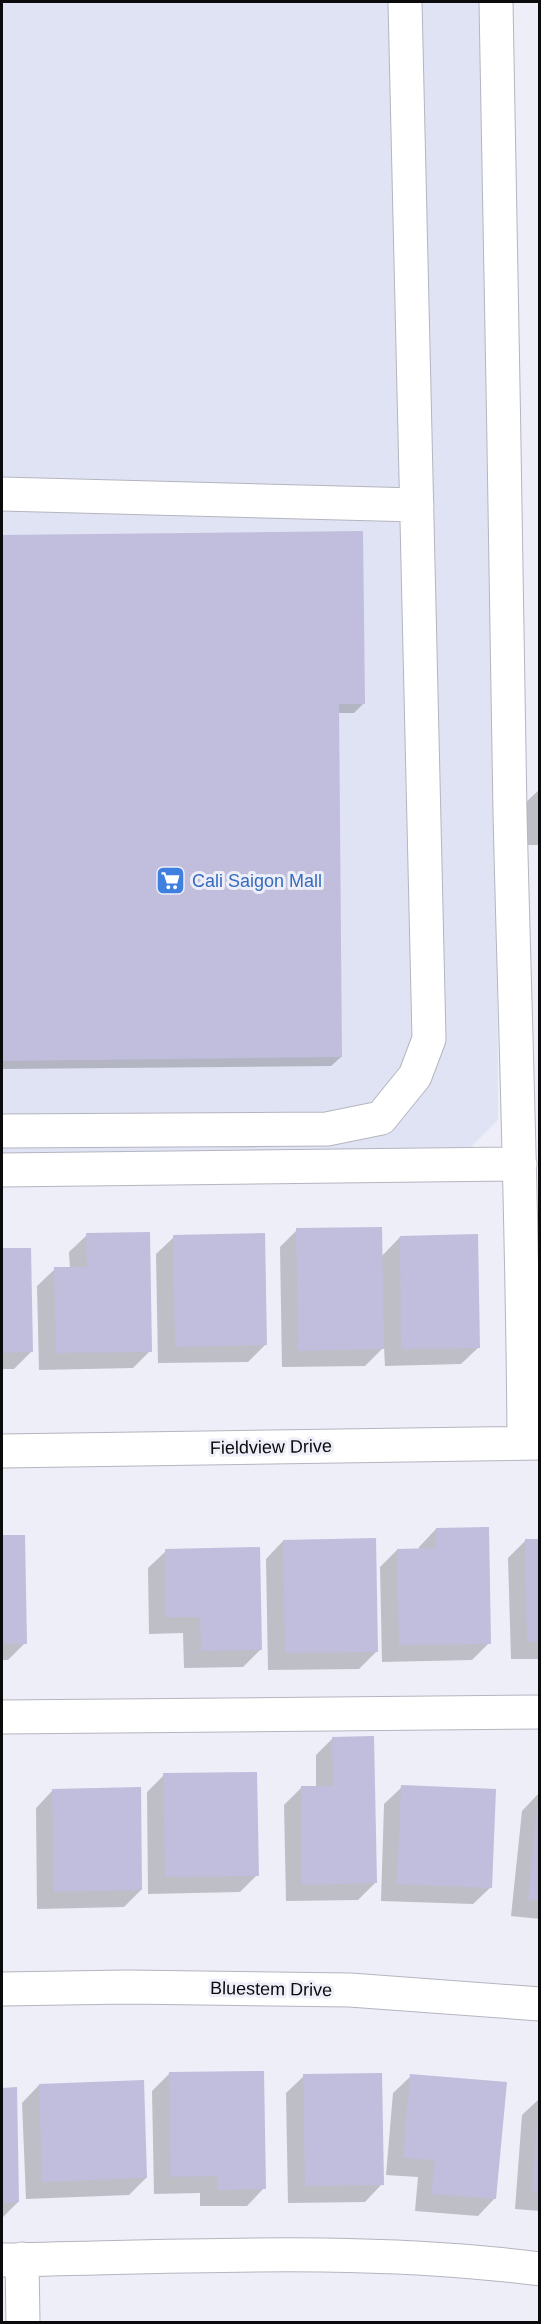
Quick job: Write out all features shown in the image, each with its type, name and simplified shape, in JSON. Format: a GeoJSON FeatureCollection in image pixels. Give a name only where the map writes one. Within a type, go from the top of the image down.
{"type":"FeatureCollection","features":[{"type":"Feature","properties":{"kind":"street"},"geometry":{"type":"LineString","coordinates":[[2,1131],[327,1129],[381,1118],[415,1076],[429,1039],[405,2]]}},
{"type":"Feature","properties":{"kind":"street"},"geometry":{"type":"LineString","coordinates":[[496,2],[503,286],[510,812],[523,1284],[532,1443]]}},
{"type":"Feature","properties":{"kind":"street"},"geometry":{"type":"LineString","coordinates":[[2,494],[417,505]]}},
{"type":"Feature","properties":{"kind":"street"},"geometry":{"type":"LineString","coordinates":[[2,1170],[520,1164]]}},
{"type":"Feature","properties":{"kind":"street","name":"Fieldview Drive"},"geometry":{"type":"LineString","coordinates":[[2,1451],[532,1443]]}},
{"type":"Feature","properties":{"kind":"street"},"geometry":{"type":"LineString","coordinates":[[2,1717],[540,1712]]}},
{"type":"Feature","properties":{"kind":"street","name":"Bluestem Drive"},"geometry":{"type":"LineString","coordinates":[[2,1989],[127,1987],[350,1990],[540,2004]]}},
{"type":"Feature","properties":{"kind":"street"},"geometry":{"type":"LineString","coordinates":[[23,2322],[12,2260],[350,2255],[502,2264],[540,2269]]}},
{"type":"Feature","properties":{"kind":"shaded area"},"geometry":{"type":"Polygon","coordinates":[[[2,2],[492,2],[498,1120],[470,1148],[2,1156],[2,2]]]}},
{"type":"Feature","properties":{"kind":"building","name":"Cali Saigon Mall"},"geometry":{"type":"Polygon","coordinates":[[[363,531],[365,704],[339,704],[342,1057],[2,1061],[2,535],[363,531]]]}},
{"type":"Feature","properties":{"kind":"building"},"geometry":{"type":"Polygon","coordinates":[[[382,1227],[384,1349],[298,1351],[296,1228],[382,1227]]]}},
{"type":"Feature","properties":{"kind":"building"},"geometry":{"type":"Polygon","coordinates":[[[150,1232],[152,1352],[56,1353],[54,1267],[87,1267],[86,1233],[150,1232]]]}},
{"type":"Feature","properties":{"kind":"building"},"geometry":{"type":"Polygon","coordinates":[[[265,1233],[267,1345],[175,1347],[173,1235],[265,1233]]]}},
{"type":"Feature","properties":{"kind":"building"},"geometry":{"type":"Polygon","coordinates":[[[478,1234],[480,1348],[401,1349],[400,1236],[478,1234]]]}},
{"type":"Feature","properties":{"kind":"building"},"geometry":{"type":"Polygon","coordinates":[[[2,1248],[31,1248],[33,1352],[2,1353],[2,1248]]]}},
{"type":"Feature","properties":{"kind":"building"},"geometry":{"type":"Polygon","coordinates":[[[489,1527],[491,1644],[399,1645],[397,1549],[436,1548],[436,1528],[489,1527]]]}},
{"type":"Feature","properties":{"kind":"building"},"geometry":{"type":"Polygon","coordinates":[[[2,1535],[25,1535],[27,1644],[2,1644],[2,1535]]]}},
{"type":"Feature","properties":{"kind":"building"},"geometry":{"type":"Polygon","coordinates":[[[376,1538],[378,1652],[285,1653],[283,1540],[376,1538]]]}},
{"type":"Feature","properties":{"kind":"building"},"geometry":{"type":"Polygon","coordinates":[[[525,1539],[540,1539],[540,1642],[527,1642],[525,1539]]]}},
{"type":"Feature","properties":{"kind":"building"},"geometry":{"type":"Polygon","coordinates":[[[260,1547],[262,1650],[201,1651],[200,1617],[166,1617],[165,1549],[260,1547]]]}},
{"type":"Feature","properties":{"kind":"building"},"geometry":{"type":"Polygon","coordinates":[[[374,1736],[377,1883],[302,1885],[301,1786],[333,1786],[332,1737],[374,1736]]]}},
{"type":"Feature","properties":{"kind":"building"},"geometry":{"type":"Polygon","coordinates":[[[257,1772],[259,1876],[165,1877],[163,1773],[257,1772]]]}},
{"type":"Feature","properties":{"kind":"building"},"geometry":{"type":"Polygon","coordinates":[[[401,1785],[496,1789],[492,1888],[397,1884],[401,1785]]]}},
{"type":"Feature","properties":{"kind":"building"},"geometry":{"type":"Polygon","coordinates":[[[141,1787],[142,1890],[54,1892],[52,1789],[141,1787]]]}},
{"type":"Feature","properties":{"kind":"building"},"geometry":{"type":"Polygon","coordinates":[[[538,1800],[540,1800],[540,1901],[528,1900],[538,1800]]]}},
{"type":"Feature","properties":{"kind":"building"},"geometry":{"type":"Polygon","coordinates":[[[264,2071],[266,2189],[217,2190],[217,2176],[170,2177],[169,2072],[264,2071]]]}},
{"type":"Feature","properties":{"kind":"building"},"geometry":{"type":"Polygon","coordinates":[[[382,2073],[384,2185],[305,2186],[303,2074],[382,2073]]]}},
{"type":"Feature","properties":{"kind":"building"},"geometry":{"type":"Polygon","coordinates":[[[410,2074],[507,2082],[496,2199],[431,2194],[435,2160],[403,2158],[410,2074]]]}},
{"type":"Feature","properties":{"kind":"building"},"geometry":{"type":"Polygon","coordinates":[[[144,2080],[147,2178],[42,2182],[39,2084],[144,2080]]]}},
{"type":"Feature","properties":{"kind":"building"},"geometry":{"type":"Polygon","coordinates":[[[17,2087],[19,2202],[2,2203],[2,2088],[17,2087]]]}},
{"type":"Feature","properties":{"kind":"building"},"geometry":{"type":"Polygon","coordinates":[[[538,2109],[540,2109],[540,2193],[532,2192],[538,2109]]]}},
{"type":"Feature","properties":{"kind":"place","name":"Cali Saigon Mall"},"geometry":{"type":"Point","coordinates":[171,881]}}]}
